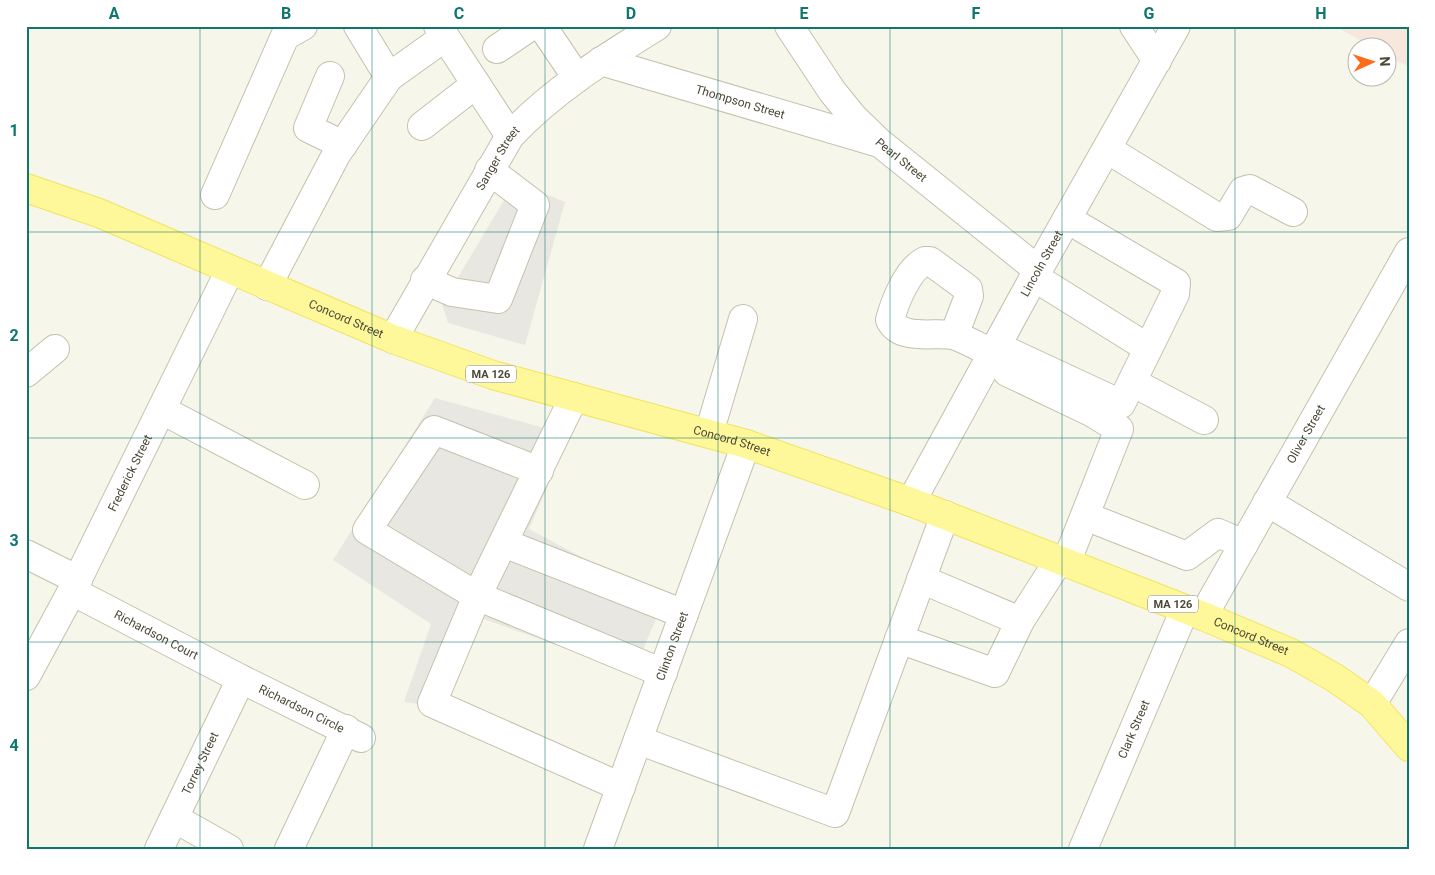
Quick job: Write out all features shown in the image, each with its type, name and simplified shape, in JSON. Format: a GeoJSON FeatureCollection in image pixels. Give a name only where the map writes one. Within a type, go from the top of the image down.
{"type":"FeatureCollection","features":[{"type":"Feature","properties":{"kind":"main road","name":"Concord Street"},"geometry":{"type":"LineString","coordinates":[[26,188],[99,213],[393,339],[493,375],[746,444],[912,502],[1194,613],[1291,653],[1334,678],[1372,704],[1409,747]]}},
{"type":"Feature","properties":{"kind":"street"},"geometry":{"type":"LineString","coordinates":[[358,26],[389,77]]}},
{"type":"Feature","properties":{"kind":"street"},"geometry":{"type":"LineString","coordinates":[[497,49],[531,26]]}},
{"type":"Feature","properties":{"kind":"street"},"geometry":{"type":"LineString","coordinates":[[542,26],[576,78]]}},
{"type":"Feature","properties":{"kind":"street","name":"Sanger Street"},"geometry":{"type":"LineString","coordinates":[[393,339],[425,280],[510,136],[535,110],[576,78],[657,26]]}},
{"type":"Feature","properties":{"kind":"street","name":"Pearl Street"},"geometry":{"type":"LineString","coordinates":[[789,26],[832,91],[853,117],[880,143],[1036,274],[1148,348]]}},
{"type":"Feature","properties":{"kind":"street"},"geometry":{"type":"LineString","coordinates":[[1134,26],[1157,61]]}},
{"type":"Feature","properties":{"kind":"street","name":"Lincoln Street"},"geometry":{"type":"LineString","coordinates":[[912,502],[1036,274],[1176,26]]}},
{"type":"Feature","properties":{"kind":"street"},"geometry":{"type":"LineString","coordinates":[[215,195],[285,36],[297,28]]}},
{"type":"Feature","properties":{"kind":"street"},"geometry":{"type":"LineString","coordinates":[[267,286],[343,145],[389,77],[441,31],[510,136]]}},
{"type":"Feature","properties":{"kind":"street","name":"Thompson Street"},"geometry":{"type":"LineString","coordinates":[[601,61],[880,143]]}},
{"type":"Feature","properties":{"kind":"street"},"geometry":{"type":"LineString","coordinates":[[330,76],[308,128],[343,145]]}},
{"type":"Feature","properties":{"kind":"street"},"geometry":{"type":"LineString","coordinates":[[422,126],[476,84]]}},
{"type":"Feature","properties":{"kind":"street"},"geometry":{"type":"LineString","coordinates":[[1107,149],[1217,217],[1228,216],[1243,191],[1250,189],[1293,212]]}},
{"type":"Feature","properties":{"kind":"street"},"geometry":{"type":"LineString","coordinates":[[425,280],[452,292],[498,299],[535,205],[489,170]]}},
{"type":"Feature","properties":{"kind":"street"},"geometry":{"type":"LineString","coordinates":[[1067,219],[1176,283],[1175,294],[1126,393]]}},
{"type":"Feature","properties":{"kind":"street","name":"Oliver Street"},"geometry":{"type":"LineString","coordinates":[[1194,613],[1244,544],[1409,252]]}},
{"type":"Feature","properties":{"kind":"street","name":"Frederick Street"},"geometry":{"type":"LineString","coordinates":[[26,676],[75,586],[230,270]]}},
{"type":"Feature","properties":{"kind":"street"},"geometry":{"type":"LineString","coordinates":[[709,433],[743,319]]}},
{"type":"Feature","properties":{"kind":"street"},"geometry":{"type":"LineString","coordinates":[[899,639],[995,673],[1020,621],[1062,562],[1085,516],[1119,429],[992,354],[954,335]]}},
{"type":"Feature","properties":{"kind":"street"},"geometry":{"type":"LineString","coordinates":[[26,373],[55,349]]}},
{"type":"Feature","properties":{"kind":"street"},"geometry":{"type":"LineString","coordinates":[[992,354],[1126,393],[1204,420]]}},
{"type":"Feature","properties":{"kind":"street"},"geometry":{"type":"LineString","coordinates":[[574,397],[477,596],[432,703],[621,787]]}},
{"type":"Feature","properties":{"kind":"street"},"geometry":{"type":"LineString","coordinates":[[162,410],[305,485]]}},
{"type":"Feature","properties":{"kind":"street"},"geometry":{"type":"LineString","coordinates":[[539,470],[434,430],[367,530],[477,596],[663,673]]}},
{"type":"Feature","properties":{"kind":"street","name":"Clinton Street"},"geometry":{"type":"LineString","coordinates":[[598,849],[746,444]]}},
{"type":"Feature","properties":{"kind":"street"},"geometry":{"type":"LineString","coordinates":[[1267,502],[1409,587]]}},
{"type":"Feature","properties":{"kind":"street"},"geometry":{"type":"LineString","coordinates":[[638,740],[835,813],[945,515]]}},
{"type":"Feature","properties":{"kind":"street"},"geometry":{"type":"LineString","coordinates":[[1085,516],[1187,556],[1218,533],[1244,544]]}},
{"type":"Feature","properties":{"kind":"street"},"geometry":{"type":"LineString","coordinates":[[504,543],[684,614]]}},
{"type":"Feature","properties":{"kind":"street","name":"Richardson Court"},"geometry":{"type":"LineString","coordinates":[[26,554],[75,586],[241,679]]}},
{"type":"Feature","properties":{"kind":"street"},"geometry":{"type":"LineString","coordinates":[[921,580],[1020,621]]}},
{"type":"Feature","properties":{"kind":"street","name":"Clark Street"},"geometry":{"type":"LineString","coordinates":[[1083,849],[1194,613]]}},
{"type":"Feature","properties":{"kind":"street"},"geometry":{"type":"LineString","coordinates":[[1372,704],[1409,643]]}},
{"type":"Feature","properties":{"kind":"street","name":"Richardson Circle"},"geometry":{"type":"LineString","coordinates":[[241,679],[354,734],[289,849]]}},
{"type":"Feature","properties":{"kind":"street","name":"Torrey Street"},"geometry":{"type":"LineString","coordinates":[[159,849],[241,679]]}},
{"type":"Feature","properties":{"kind":"street"},"geometry":{"type":"LineString","coordinates":[[174,818],[229,849]]}},
{"type":"Feature","properties":{"kind":"shaded area"},"geometry":{"type":"Polygon","coordinates":[[[1334,26],[1409,26],[1409,67],[1398,61],[1398,38],[1356,38],[1334,26]]]}},
{"type":"Feature","properties":{"kind":"shaded area"},"geometry":{"type":"Polygon","coordinates":[[[515,182],[565,202],[525,345],[448,323],[442,304],[515,182]]]}},
{"type":"Feature","properties":{"kind":"shaded area"},"geometry":{"type":"Polygon","coordinates":[[[435,398],[570,435],[529,529],[664,601],[633,672],[478,617],[440,707],[404,702],[431,624],[333,560],[435,398]]]}}]}
